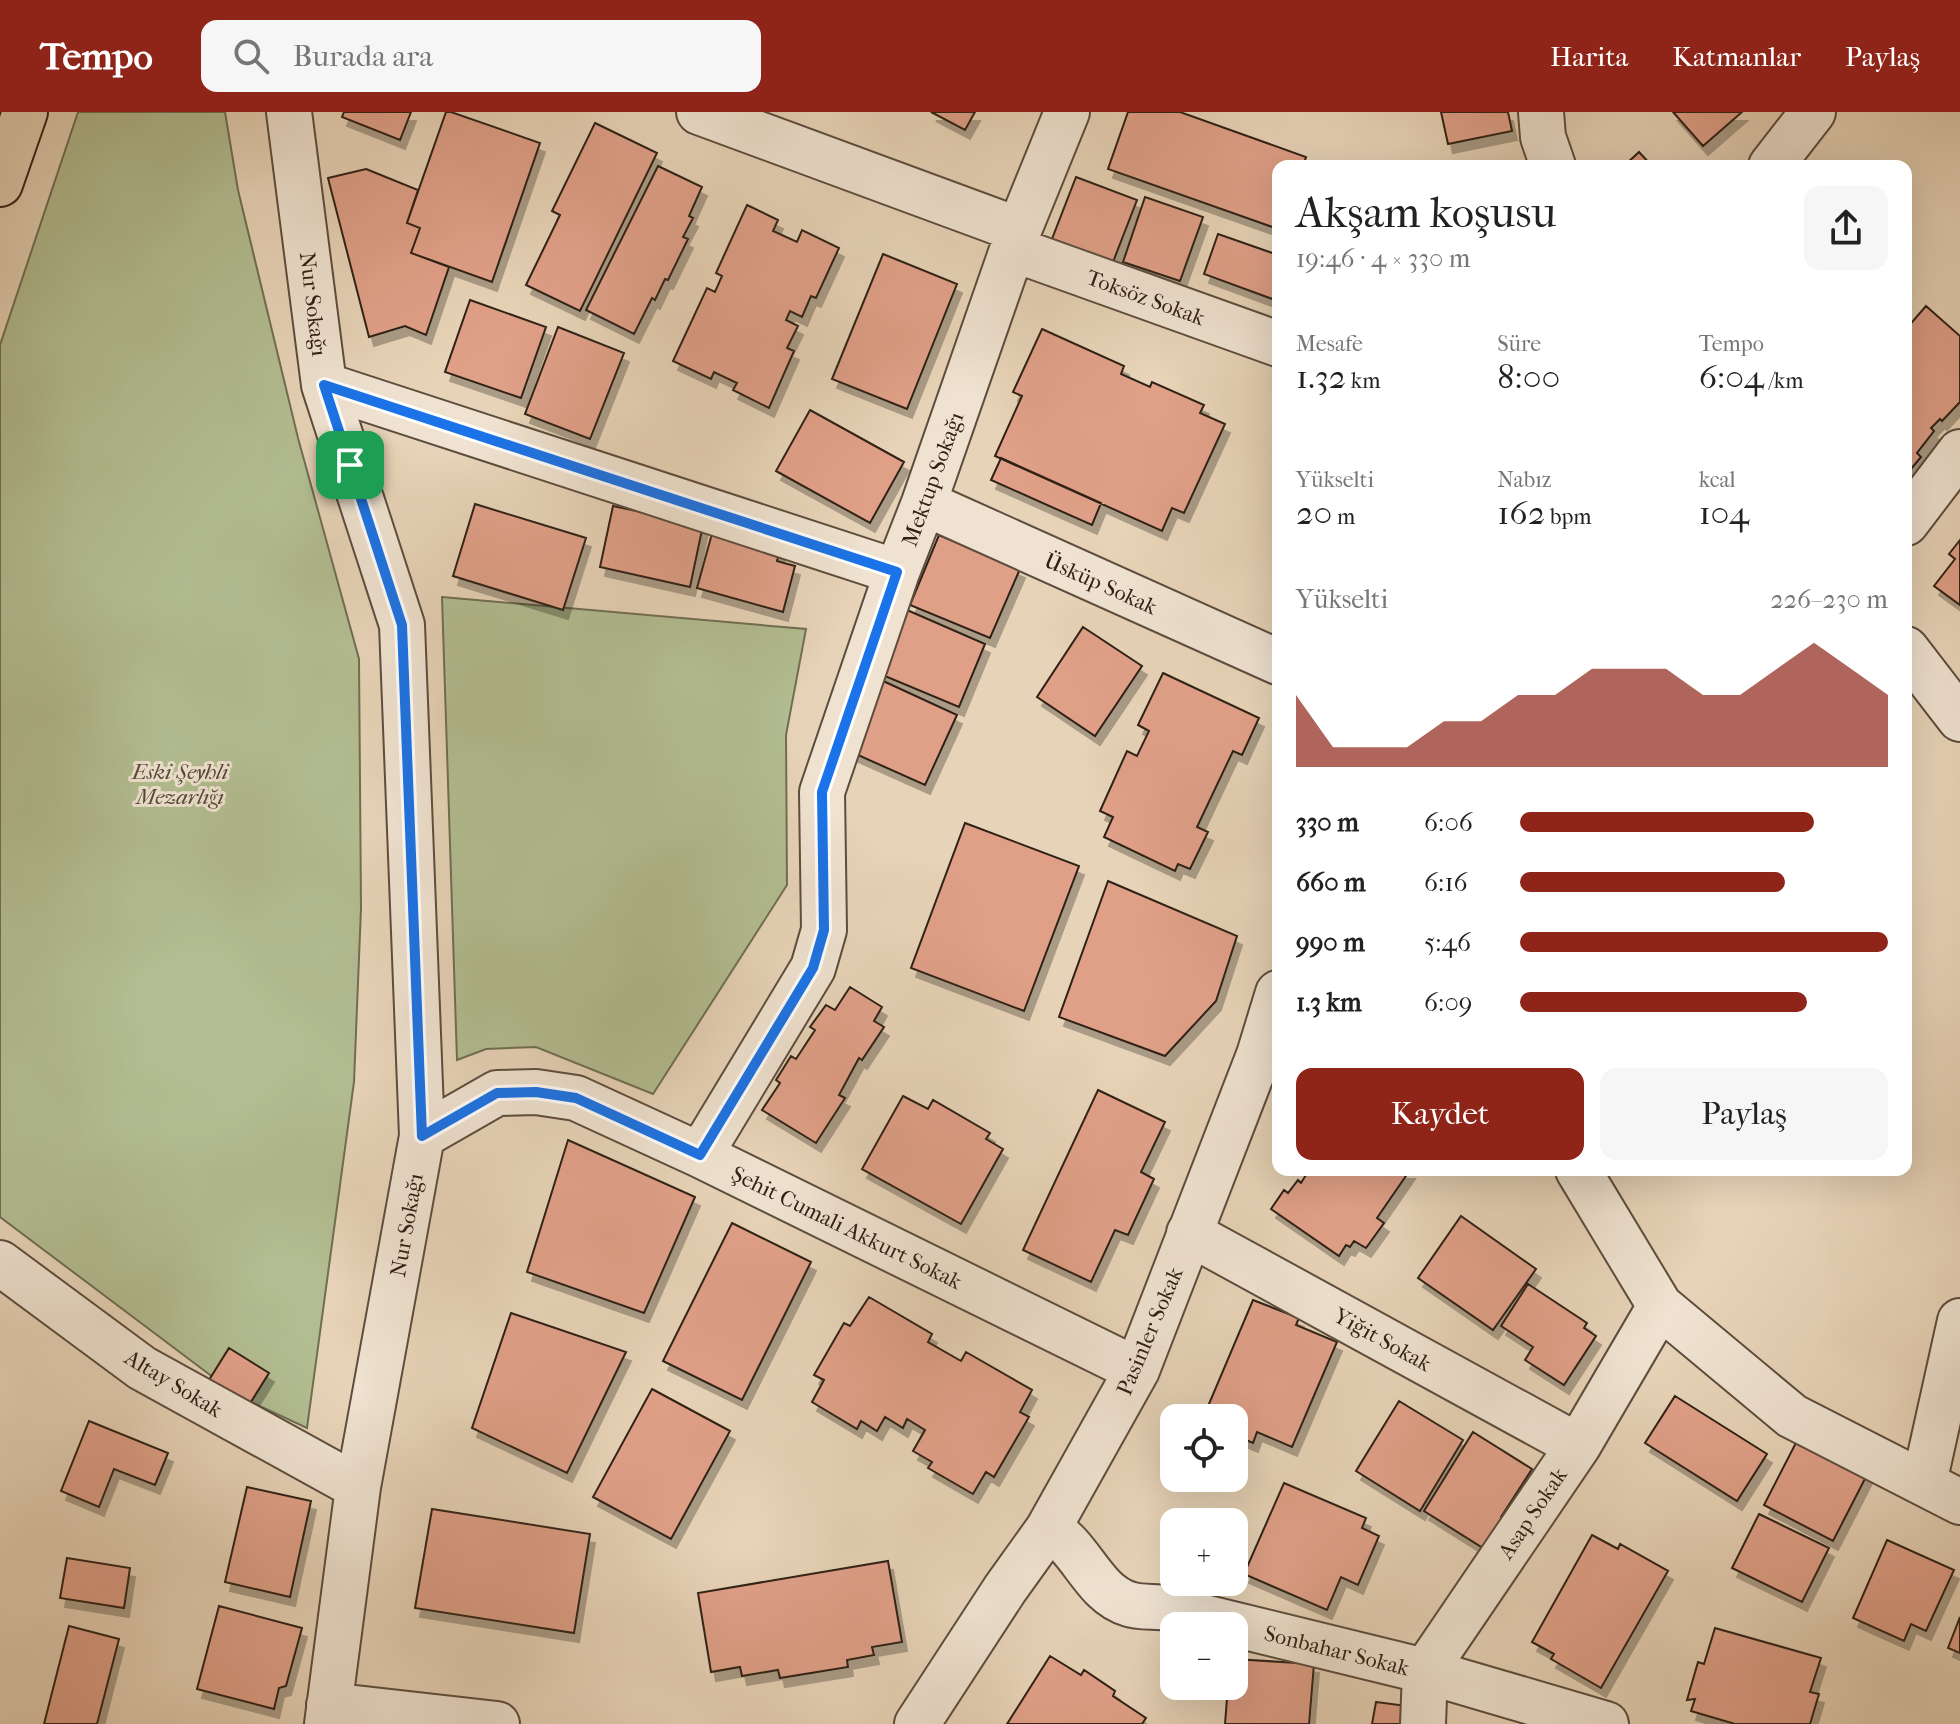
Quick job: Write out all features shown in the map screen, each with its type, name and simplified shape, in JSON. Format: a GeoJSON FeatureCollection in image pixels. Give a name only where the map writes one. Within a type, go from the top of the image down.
{"type":"FeatureCollection","features":[{"type":"Feature","properties":{"kind":"main road"},"geometry":{"type":"LineString","coordinates":[[0,184],[25,112]]}},
{"type":"Feature","properties":{"kind":"street","name":"Nur Sokağı"},"geometry":{"type":"LineString","coordinates":[[289,112],[324,385],[402,625],[422,1136],[358,1487],[328,1715]]}},
{"type":"Feature","properties":{"kind":"street","name":"Toksöz Sokak"},"geometry":{"type":"LineString","coordinates":[[699,112],[1272,342]]}},
{"type":"Feature","properties":{"kind":"street","name":"Mektup Sokağı"},"geometry":{"type":"LineString","coordinates":[[700,1155],[813,968],[824,930],[822,792],[1016,239],[1067,112]]}},
{"type":"Feature","properties":{"kind":"street"},"geometry":{"type":"LineString","coordinates":[[1541,112],[1543,137],[1551,160]]}},
{"type":"Feature","properties":{"kind":"street"},"geometry":{"type":"LineString","coordinates":[[1776,160],[1813,112]]}},
{"type":"Feature","properties":{"kind":"street"},"geometry":{"type":"LineString","coordinates":[[324,385],[897,572]]}},
{"type":"Feature","properties":{"kind":"street"},"geometry":{"type":"LineString","coordinates":[[1912,515],[1960,452]]}},
{"type":"Feature","properties":{"kind":"street","name":"Üsküp Sokak"},"geometry":{"type":"LineString","coordinates":[[924,503],[1272,659]]}},
{"type":"Feature","properties":{"kind":"street"},"geometry":{"type":"LineString","coordinates":[[1912,657],[1960,719]]}},
{"type":"Feature","properties":{"kind":"street","name":"Pasinler Sokak"},"geometry":{"type":"LineString","coordinates":[[917,1724],[1048,1529],[1137,1370],[1259,1055],[1272,1013]]}},
{"type":"Feature","properties":{"kind":"street","name":"Şehit Cumali Akkurt Sokak"},"geometry":{"type":"LineString","coordinates":[[422,1136],[497,1093],[536,1092],[576,1098],[700,1155],[1137,1370]]}},
{"type":"Feature","properties":{"kind":"street"},"geometry":{"type":"LineString","coordinates":[[1582,1176],[1660,1306],[1792,1416],[1942,1492],[1960,1321]]}},
{"type":"Feature","properties":{"kind":"street","name":"Yiğit Sokak"},"geometry":{"type":"LineString","coordinates":[[1189,1233],[1578,1446]]}},
{"type":"Feature","properties":{"kind":"street","name":"Altay Sokak"},"geometry":{"type":"LineString","coordinates":[[0,1263],[142,1368],[358,1487]]}},
{"type":"Feature","properties":{"kind":"street","name":"Asap Sokak"},"geometry":{"type":"LineString","coordinates":[[1425,1671],[1578,1446],[1660,1306]]}},
{"type":"Feature","properties":{"kind":"street","name":"Sonbahar Sokak"},"geometry":{"type":"LineString","coordinates":[[1048,1529],[1061,1536],[1086,1564],[1102,1589],[1129,1604],[1167,1608],[1425,1671],[1606,1724]]}},
{"type":"Feature","properties":{"kind":"street"},"geometry":{"type":"LineString","coordinates":[[1423,1724],[1425,1671]]}},
{"type":"Feature","properties":{"kind":"street"},"geometry":{"type":"LineString","coordinates":[[328,1715],[497,1724]]}},
{"type":"Feature","properties":{"kind":"green space","name":"Eski Şeyhli Mezarlığı"},"geometry":{"type":"Polygon","coordinates":[[[78,112],[225,112],[238,190],[298,438],[359,659],[361,908],[354,1082],[307,1428],[238,1396],[0,1217],[0,345],[78,112]]]}},
{"type":"Feature","properties":{"kind":"green space"},"geometry":{"type":"Polygon","coordinates":[[[442,597],[806,629],[786,735],[787,885],[653,1094],[536,1047],[486,1049],[457,1060],[442,597]]]}},
{"type":"Feature","properties":{"kind":"building"},"geometry":{"type":"Polygon","coordinates":[[[344,112],[411,112],[400,140],[342,117],[344,112]]]}},
{"type":"Feature","properties":{"kind":"building"},"geometry":{"type":"Polygon","coordinates":[[[446,112],[540,143],[492,282],[411,253],[420,228],[407,223],[446,112]]]}},
{"type":"Feature","properties":{"kind":"building"},"geometry":{"type":"Polygon","coordinates":[[[931,112],[975,112],[965,130],[931,112]]]}},
{"type":"Feature","properties":{"kind":"building"},"geometry":{"type":"Polygon","coordinates":[[[1128,112],[1180,112],[1306,157],[1305,160],[1272,160],[1272,227],[1108,169],[1128,112]]]}},
{"type":"Feature","properties":{"kind":"building"},"geometry":{"type":"Polygon","coordinates":[[[1441,112],[1508,112],[1512,131],[1448,144],[1441,112]]]}},
{"type":"Feature","properties":{"kind":"building"},"geometry":{"type":"Polygon","coordinates":[[[1673,112],[1742,112],[1703,146],[1673,112]]]}},
{"type":"Feature","properties":{"kind":"building"},"geometry":{"type":"Polygon","coordinates":[[[595,123],[657,153],[580,311],[526,285],[560,215],[552,211],[595,123]]]}},
{"type":"Feature","properties":{"kind":"building"},"geometry":{"type":"Polygon","coordinates":[[[1639,152],[1646,160],[1630,160],[1639,152]]]}},
{"type":"Feature","properties":{"kind":"building"},"geometry":{"type":"Polygon","coordinates":[[[658,166],[702,187],[689,216],[693,218],[683,237],[688,239],[668,280],[665,279],[655,300],[652,298],[634,334],[586,310],[658,166]]]}},
{"type":"Feature","properties":{"kind":"building"},"geometry":{"type":"Polygon","coordinates":[[[366,169],[418,190],[407,223],[420,228],[411,253],[449,267],[426,335],[405,326],[369,337],[328,178],[366,169]]]}},
{"type":"Feature","properties":{"kind":"building"},"geometry":{"type":"Polygon","coordinates":[[[1076,177],[1137,200],[1113,262],[1052,239],[1076,177]]]}},
{"type":"Feature","properties":{"kind":"building"},"geometry":{"type":"Polygon","coordinates":[[[1145,197],[1203,217],[1180,281],[1123,262],[1145,197]]]}},
{"type":"Feature","properties":{"kind":"building"},"geometry":{"type":"Polygon","coordinates":[[[747,205],[778,220],[773,231],[797,242],[802,230],[839,248],[816,298],[811,296],[802,317],[790,311],[786,320],[798,326],[787,348],[794,351],[769,408],[733,390],[737,383],[714,372],[711,379],[673,361],[707,288],[715,292],[722,276],[716,273],[747,205]]]}},
{"type":"Feature","properties":{"kind":"building"},"geometry":{"type":"Polygon","coordinates":[[[1218,234],[1272,253],[1272,299],[1204,274],[1218,234]]]}},
{"type":"Feature","properties":{"kind":"building"},"geometry":{"type":"Polygon","coordinates":[[[883,254],[957,284],[907,409],[832,379],[883,254]]]}},
{"type":"Feature","properties":{"kind":"building"},"geometry":{"type":"Polygon","coordinates":[[[470,300],[546,327],[521,398],[445,372],[470,300]]]}},
{"type":"Feature","properties":{"kind":"building"},"geometry":{"type":"Polygon","coordinates":[[[1926,306],[1960,336],[1960,402],[1931,428],[1934,431],[1917,453],[1921,457],[1912,468],[1912,322],[1926,306]]]}},
{"type":"Feature","properties":{"kind":"building"},"geometry":{"type":"Polygon","coordinates":[[[558,327],[624,353],[590,439],[525,414],[558,327]]]}},
{"type":"Feature","properties":{"kind":"building"},"geometry":{"type":"Polygon","coordinates":[[[1042,329],[1124,366],[1121,374],[1150,387],[1152,382],[1204,405],[1200,413],[1225,424],[1184,513],[1172,508],[1162,531],[995,456],[1022,396],[1013,392],[1042,329]]]}},
{"type":"Feature","properties":{"kind":"building"},"geometry":{"type":"Polygon","coordinates":[[[810,410],[904,462],[870,523],[776,471],[810,410]]]}},
{"type":"Feature","properties":{"kind":"building"},"geometry":{"type":"Polygon","coordinates":[[[1001,458],[1101,503],[1092,525],[991,480],[1001,458]]]}},
{"type":"Feature","properties":{"kind":"building"},"geometry":{"type":"Polygon","coordinates":[[[475,504],[586,538],[563,610],[453,576],[475,504]]]}},
{"type":"Feature","properties":{"kind":"building"},"geometry":{"type":"Polygon","coordinates":[[[613,506],[703,525],[690,587],[600,567],[613,506]]]}},
{"type":"Feature","properties":{"kind":"building"},"geometry":{"type":"Polygon","coordinates":[[[713,530],[780,550],[777,561],[795,566],[783,612],[697,588],[713,530]]]}},
{"type":"Feature","properties":{"kind":"building"},"geometry":{"type":"Polygon","coordinates":[[[939,535],[1020,569],[990,638],[910,605],[939,535]]]}},
{"type":"Feature","properties":{"kind":"building"},"geometry":{"type":"Polygon","coordinates":[[[1960,540],[1960,605],[1934,586],[1955,559],[1949,554],[1960,540]]]}},
{"type":"Feature","properties":{"kind":"building"},"geometry":{"type":"Polygon","coordinates":[[[907,610],[985,644],[959,707],[880,674],[907,610]]]}},
{"type":"Feature","properties":{"kind":"building"},"geometry":{"type":"Polygon","coordinates":[[[1083,627],[1142,666],[1095,736],[1037,697],[1083,627]]]}},
{"type":"Feature","properties":{"kind":"building"},"geometry":{"type":"Polygon","coordinates":[[[1163,673],[1259,718],[1242,755],[1233,751],[1197,827],[1208,832],[1190,869],[1178,864],[1175,871],[1104,837],[1113,817],[1100,811],[1127,751],[1137,756],[1149,731],[1138,725],[1163,673]]]}},
{"type":"Feature","properties":{"kind":"building"},"geometry":{"type":"Polygon","coordinates":[[[881,680],[957,715],[925,785],[849,751],[881,680]]]}},
{"type":"Feature","properties":{"kind":"building"},"geometry":{"type":"Polygon","coordinates":[[[965,823],[1079,866],[1024,1011],[911,968],[965,823]]]}},
{"type":"Feature","properties":{"kind":"building"},"geometry":{"type":"Polygon","coordinates":[[[1108,881],[1237,936],[1216,1001],[1165,1056],[1059,1017],[1108,881]]]}},
{"type":"Feature","properties":{"kind":"building"},"geometry":{"type":"Polygon","coordinates":[[[850,987],[882,1007],[874,1021],[884,1027],[862,1060],[859,1058],[839,1095],[845,1098],[816,1143],[762,1110],[780,1083],[776,1080],[791,1056],[796,1059],[815,1030],[810,1027],[826,1005],[835,1010],[850,987]]]}},
{"type":"Feature","properties":{"kind":"building"},"geometry":{"type":"Polygon","coordinates":[[[1098,1090],[1165,1122],[1141,1172],[1154,1179],[1128,1235],[1115,1230],[1091,1282],[1023,1250],[1098,1090]]]}},
{"type":"Feature","properties":{"kind":"building"},"geometry":{"type":"Polygon","coordinates":[[[903,1096],[928,1109],[933,1100],[990,1133],[986,1139],[1003,1149],[961,1224],[862,1169],[903,1096]]]}},
{"type":"Feature","properties":{"kind":"building"},"geometry":{"type":"Polygon","coordinates":[[[568,1140],[695,1197],[644,1313],[527,1272],[568,1140]]]}},
{"type":"Feature","properties":{"kind":"building"},"geometry":{"type":"Polygon","coordinates":[[[1305,1176],[1406,1176],[1377,1218],[1384,1223],[1366,1248],[1354,1241],[1350,1247],[1346,1245],[1339,1256],[1271,1209],[1284,1190],[1288,1193],[1298,1180],[1301,1183],[1305,1176]]]}},
{"type":"Feature","properties":{"kind":"building"},"geometry":{"type":"Polygon","coordinates":[[[1461,1216],[1536,1269],[1493,1330],[1418,1278],[1461,1216]]]}},
{"type":"Feature","properties":{"kind":"building"},"geometry":{"type":"Polygon","coordinates":[[[732,1223],[811,1262],[742,1400],[663,1361],[732,1223]]]}},
{"type":"Feature","properties":{"kind":"building"},"geometry":{"type":"Polygon","coordinates":[[[1528,1284],[1587,1323],[1584,1328],[1596,1336],[1564,1385],[1525,1360],[1533,1347],[1501,1326],[1528,1284]]]}},
{"type":"Feature","properties":{"kind":"building"},"geometry":{"type":"Polygon","coordinates":[[[869,1297],[932,1334],[928,1342],[961,1361],[966,1352],[1032,1390],[1020,1412],[1029,1417],[994,1477],[986,1472],[973,1494],[928,1468],[932,1462],[913,1451],[925,1430],[907,1419],[903,1428],[885,1417],[877,1431],[861,1421],[857,1429],[812,1402],[824,1380],[814,1375],[844,1323],[850,1326],[869,1297]]]}},
{"type":"Feature","properties":{"kind":"building"},"geometry":{"type":"Polygon","coordinates":[[[1253,1300],[1299,1318],[1296,1325],[1337,1342],[1292,1447],[1257,1432],[1253,1443],[1248,1441],[1248,1404],[1209,1404],[1253,1300]]]}},
{"type":"Feature","properties":{"kind":"building"},"geometry":{"type":"Polygon","coordinates":[[[511,1313],[626,1352],[567,1473],[472,1428],[511,1313]]]}},
{"type":"Feature","properties":{"kind":"building"},"geometry":{"type":"Polygon","coordinates":[[[229,1348],[269,1373],[249,1405],[209,1380],[229,1348]]]}},
{"type":"Feature","properties":{"kind":"building"},"geometry":{"type":"Polygon","coordinates":[[[652,1389],[730,1431],[671,1539],[593,1497],[652,1389]]]}},
{"type":"Feature","properties":{"kind":"building"},"geometry":{"type":"Polygon","coordinates":[[[1675,1396],[1767,1454],[1737,1501],[1645,1443],[1675,1396]]]}},
{"type":"Feature","properties":{"kind":"building"},"geometry":{"type":"Polygon","coordinates":[[[1399,1401],[1463,1440],[1420,1511],[1356,1471],[1399,1401]]]}},
{"type":"Feature","properties":{"kind":"building"},"geometry":{"type":"Polygon","coordinates":[[[89,1421],[168,1453],[155,1485],[114,1469],[99,1507],[61,1491],[89,1421]]]}},
{"type":"Feature","properties":{"kind":"building"},"geometry":{"type":"Polygon","coordinates":[[[1473,1432],[1532,1469],[1501,1517],[1510,1523],[1491,1553],[1424,1511],[1473,1432]]]}},
{"type":"Feature","properties":{"kind":"building"},"geometry":{"type":"Polygon","coordinates":[[[1801,1433],[1870,1469],[1833,1541],[1764,1505],[1801,1433]]]}},
{"type":"Feature","properties":{"kind":"building"},"geometry":{"type":"Polygon","coordinates":[[[1284,1483],[1366,1518],[1362,1528],[1379,1536],[1358,1585],[1341,1577],[1327,1610],[1248,1576],[1248,1565],[1284,1483]]]}},
{"type":"Feature","properties":{"kind":"building"},"geometry":{"type":"Polygon","coordinates":[[[247,1487],[311,1501],[290,1597],[225,1582],[247,1487]]]}},
{"type":"Feature","properties":{"kind":"building"},"geometry":{"type":"Polygon","coordinates":[[[432,1509],[590,1534],[574,1633],[415,1608],[432,1509]]]}},
{"type":"Feature","properties":{"kind":"building"},"geometry":{"type":"Polygon","coordinates":[[[1759,1514],[1829,1548],[1802,1602],[1732,1568],[1759,1514]]]}},
{"type":"Feature","properties":{"kind":"building"},"geometry":{"type":"Polygon","coordinates":[[[1592,1535],[1618,1549],[1620,1544],[1668,1571],[1601,1688],[1551,1659],[1554,1654],[1532,1642],[1592,1535]]]}},
{"type":"Feature","properties":{"kind":"building"},"geometry":{"type":"Polygon","coordinates":[[[1887,1540],[1954,1570],[1926,1631],[1911,1624],[1904,1641],[1853,1618],[1887,1540]]]}},
{"type":"Feature","properties":{"kind":"building"},"geometry":{"type":"Polygon","coordinates":[[[67,1558],[130,1568],[124,1608],[60,1598],[67,1558]]]}},
{"type":"Feature","properties":{"kind":"building"},"geometry":{"type":"Polygon","coordinates":[[[888,1561],[902,1642],[872,1647],[874,1655],[847,1660],[848,1667],[780,1678],[778,1670],[742,1676],[740,1667],[711,1672],[698,1593],[888,1561]]]}},
{"type":"Feature","properties":{"kind":"building"},"geometry":{"type":"Polygon","coordinates":[[[219,1606],[302,1628],[286,1686],[279,1688],[274,1709],[197,1689],[219,1606]]]}},
{"type":"Feature","properties":{"kind":"building"},"geometry":{"type":"Polygon","coordinates":[[[1960,1617],[1960,1653],[1948,1648],[1960,1617]]]}},
{"type":"Feature","properties":{"kind":"building"},"geometry":{"type":"Polygon","coordinates":[[[69,1626],[119,1639],[97,1724],[44,1724],[69,1626]]]}},
{"type":"Feature","properties":{"kind":"building"},"geometry":{"type":"Polygon","coordinates":[[[1715,1628],[1821,1658],[1810,1692],[1819,1694],[1810,1724],[1735,1724],[1691,1711],[1695,1699],[1687,1700],[1698,1662],[1704,1664],[1715,1628]]]}},
{"type":"Feature","properties":{"kind":"building"},"geometry":{"type":"Polygon","coordinates":[[[1050,1656],[1081,1675],[1084,1670],[1115,1691],[1113,1696],[1146,1718],[1142,1724],[1007,1724],[1050,1656]]]}},
{"type":"Feature","properties":{"kind":"building"},"geometry":{"type":"Polygon","coordinates":[[[1248,1660],[1314,1664],[1309,1724],[1225,1724],[1227,1700],[1248,1700],[1248,1660]]]}},
{"type":"Feature","properties":{"kind":"building"},"geometry":{"type":"Polygon","coordinates":[[[1376,1702],[1415,1707],[1413,1724],[1372,1724],[1376,1702]]]}},
{"type":"Feature","properties":{"kind":"route"},"geometry":{"type":"LineString","coordinates":[[324,385],[897,572],[822,792],[824,930],[813,968],[700,1155],[576,1098],[536,1092],[497,1093],[422,1136],[402,625],[350,465],[324,385]]}}]}
